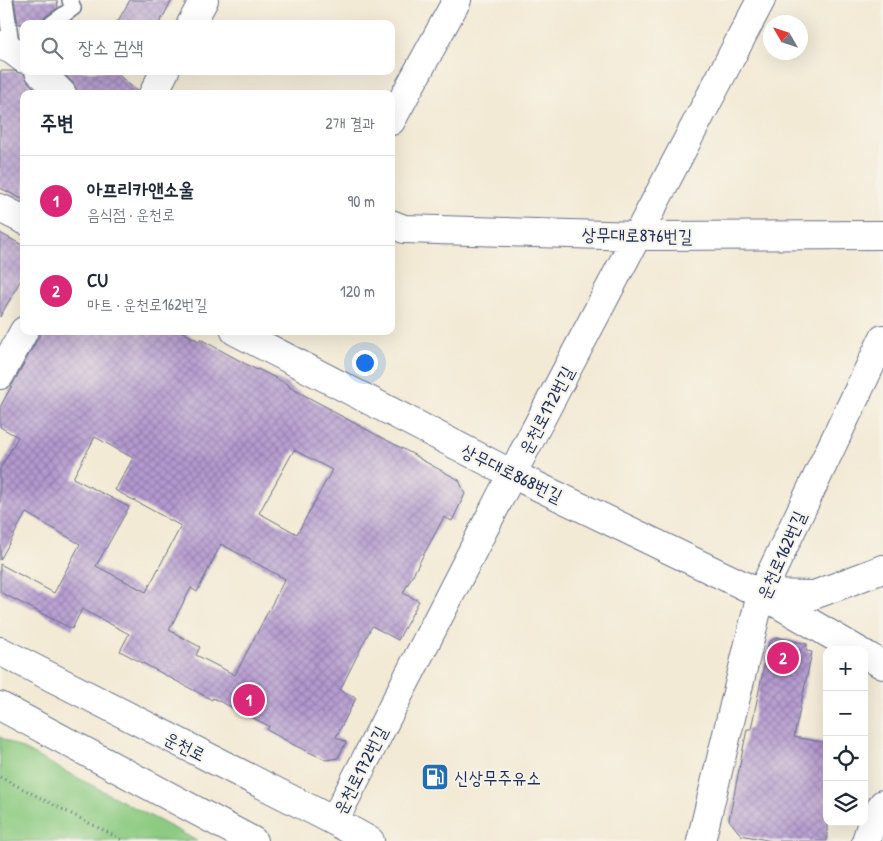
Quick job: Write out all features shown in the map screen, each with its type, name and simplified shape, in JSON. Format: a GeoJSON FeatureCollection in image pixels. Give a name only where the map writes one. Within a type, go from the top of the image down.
{"type":"FeatureCollection","features":[{"type":"Feature","properties":{"kind":"street"},"geometry":{"type":"LineString","coordinates":[[193,20],[204,0]]}},
{"type":"Feature","properties":{"kind":"street"},"geometry":{"type":"LineString","coordinates":[[395,113],[457,0]]}},
{"type":"Feature","properties":{"kind":"street","name":"운천로172번길"},"geometry":{"type":"LineString","coordinates":[[334,821],[512,474],[761,0]]}},
{"type":"Feature","properties":{"kind":"street"},"geometry":{"type":"LineString","coordinates":[[42,75],[58,90]]}},
{"type":"Feature","properties":{"kind":"street"},"geometry":{"type":"LineString","coordinates":[[155,90],[163,75]]}},
{"type":"Feature","properties":{"kind":"street"},"geometry":{"type":"LineString","coordinates":[[0,208],[20,218]]}},
{"type":"Feature","properties":{"kind":"street","name":"상무대로876번길"},"geometry":{"type":"LineString","coordinates":[[395,226],[404,229],[638,236],[883,235]]}},
{"type":"Feature","properties":{"kind":"street"},"geometry":{"type":"LineString","coordinates":[[0,375],[22,335]]}},
{"type":"Feature","properties":{"kind":"street","name":"상무대로868번길"},"geometry":{"type":"LineString","coordinates":[[252,335],[270,339],[512,474],[761,594],[850,646]]}},
{"type":"Feature","properties":{"kind":"street","name":"운천로162번길"},"geometry":{"type":"LineString","coordinates":[[701,841],[761,594],[883,339]]}},
{"type":"Feature","properties":{"kind":"street","name":"상무대로868번길"},"geometry":{"type":"LineString","coordinates":[[761,594],[814,595],[883,569]]}},
{"type":"Feature","properties":{"kind":"street","name":"운천로"},"geometry":{"type":"LineString","coordinates":[[0,651],[370,841]]}},
{"type":"Feature","properties":{"kind":"street"},"geometry":{"type":"LineString","coordinates":[[868,656],[883,665]]}},
{"type":"Feature","properties":{"kind":"street"},"geometry":{"type":"LineString","coordinates":[[0,706],[253,841]]}},
{"type":"Feature","properties":{"kind":"street"},"geometry":{"type":"LineString","coordinates":[[866,841],[871,826],[883,804]]}},
{"type":"Feature","properties":{"kind":"lane"},"geometry":{"type":"LineString","coordinates":[[5,0],[12,51]]}},
{"type":"Feature","properties":{"kind":"lane"},"geometry":{"type":"LineString","coordinates":[[56,20],[73,8],[70,0]]}},
{"type":"Feature","properties":{"kind":"path"},"geometry":{"type":"LineString","coordinates":[[0,777],[124,841]]}},
{"type":"Feature","properties":{"kind":"green space"},"geometry":{"type":"Polygon","coordinates":[[[0,737],[177,830],[197,841],[0,841],[0,737]]]}},
{"type":"Feature","properties":{"kind":"building"},"geometry":{"type":"Polygon","coordinates":[[[14,0],[57,0],[58,8],[43,20],[20,20],[20,24],[18,24],[14,0]]]}},
{"type":"Feature","properties":{"kind":"building"},"geometry":{"type":"Polygon","coordinates":[[[130,0],[172,0],[161,20],[118,20],[130,0]]]}},
{"type":"Feature","properties":{"kind":"building"},"geometry":{"type":"Polygon","coordinates":[[[0,71],[14,71],[20,73],[20,75],[24,75],[36,90],[20,90],[20,198],[0,188],[0,71]]]}},
{"type":"Feature","properties":{"kind":"building"},"geometry":{"type":"Polygon","coordinates":[[[65,75],[119,75],[136,90],[77,90],[65,75]]]}},
{"type":"Feature","properties":{"kind":"building"},"geometry":{"type":"Polygon","coordinates":[[[0,233],[20,244],[20,281],[0,317],[0,233]]]}},
{"type":"Feature","properties":{"kind":"building"},"geometry":{"type":"Polygon","coordinates":[[[40,335],[188,335],[199,341],[200,339],[289,385],[289,387],[459,480],[465,494],[452,521],[444,517],[403,593],[419,601],[398,640],[372,626],[340,690],[356,698],[336,737],[346,742],[338,758],[326,760],[296,746],[267,730],[269,726],[213,698],[212,700],[120,651],[129,634],[82,609],[72,629],[0,592],[0,564],[54,593],[80,544],[26,513],[0,560],[0,469],[18,437],[0,427],[0,407],[40,335]],[[95,437],[73,478],[129,507],[96,566],[146,592],[181,526],[115,490],[133,458],[95,437]],[[294,450],[259,513],[297,534],[332,470],[294,450]],[[221,544],[197,592],[191,588],[169,630],[200,647],[196,655],[235,675],[285,579],[221,544]]]}},
{"type":"Feature","properties":{"kind":"building"},"geometry":{"type":"Polygon","coordinates":[[[777,637],[807,644],[806,651],[812,652],[794,737],[823,742],[823,826],[827,826],[827,841],[772,841],[741,835],[729,820],[747,729],[751,729],[769,642],[777,637]]]}},
{"type":"Feature","properties":{"kind":"place","name":"CU"},"geometry":{"type":"Point","coordinates":[783,658]}},
{"type":"Feature","properties":{"kind":"place","name":"아프리카앤소울"},"geometry":{"type":"Point","coordinates":[249,700]}},
{"type":"Feature","properties":{"kind":"place","name":"신상무주유소"},"geometry":{"type":"Point","coordinates":[435,777]}}]}
